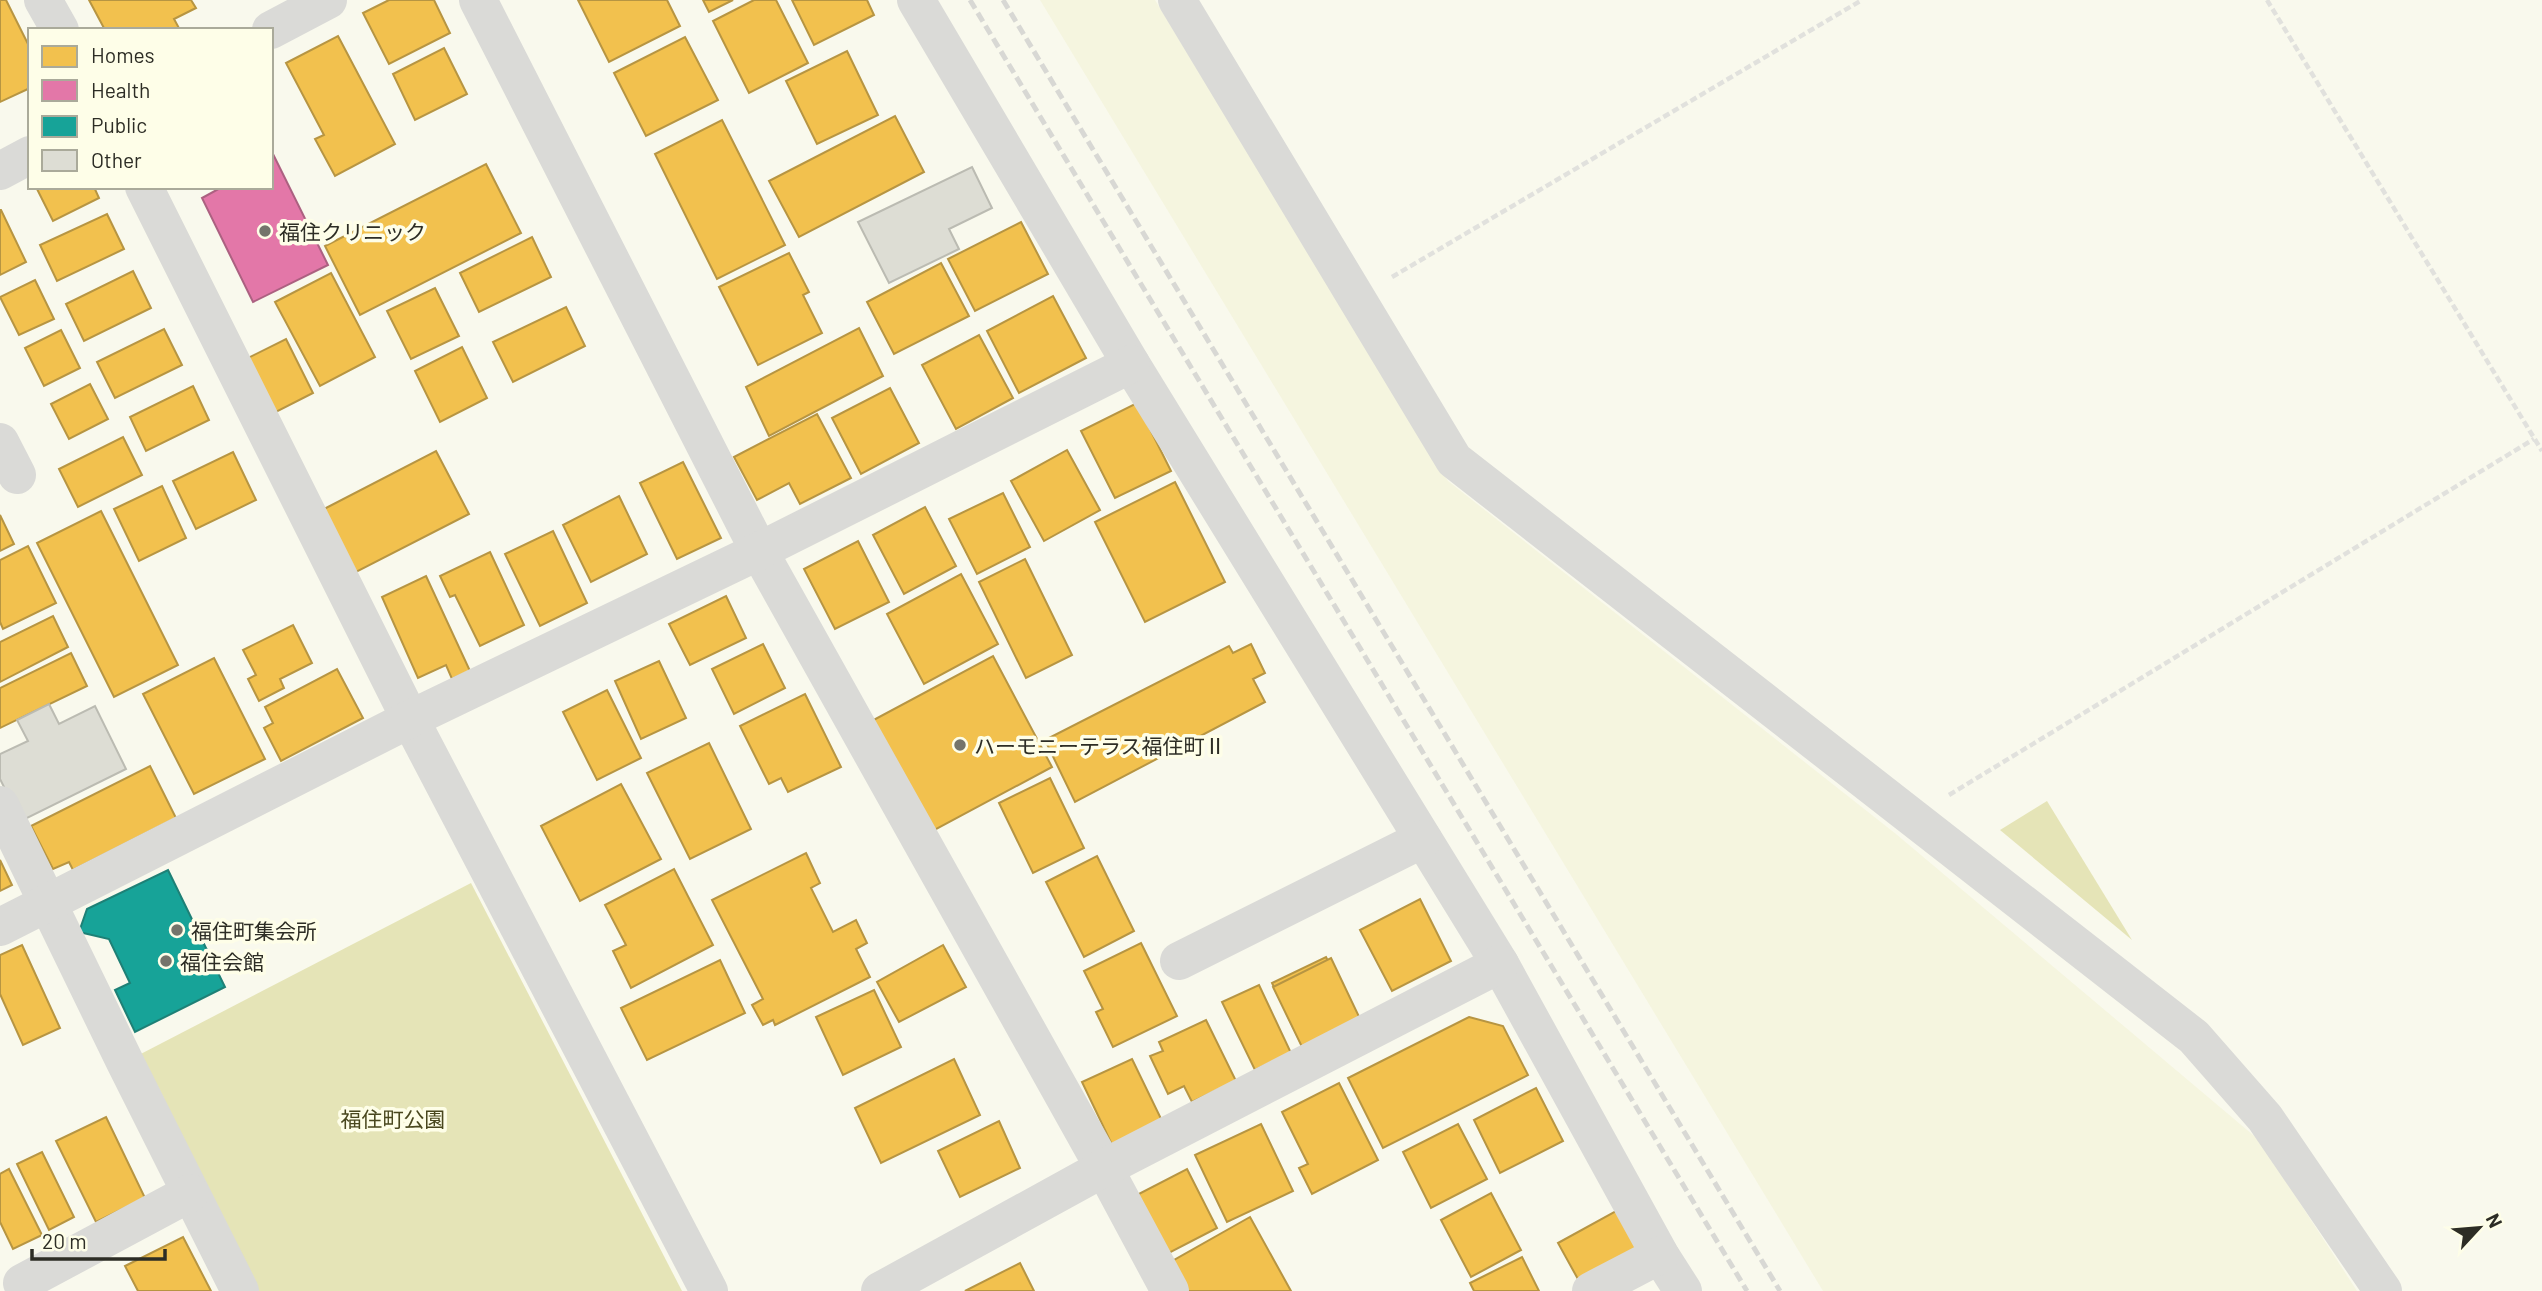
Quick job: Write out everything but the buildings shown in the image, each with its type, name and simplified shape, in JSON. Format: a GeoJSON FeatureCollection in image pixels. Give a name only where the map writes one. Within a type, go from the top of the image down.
{"type":"FeatureCollection","features":[{"type":"Feature","properties":{"kind":"street"},"geometry":{"type":"LineString","coordinates":[[43,0],[59,28]]}},
{"type":"Feature","properties":{"kind":"street"},"geometry":{"type":"LineString","coordinates":[[273,29],[328,0]]}},
{"type":"Feature","properties":{"kind":"street"},"geometry":{"type":"LineString","coordinates":[[478,0],[759,551],[1170,1291]]}},
{"type":"Feature","properties":{"kind":"street"},"geometry":{"type":"LineString","coordinates":[[916,0],[1131,364],[1500,964],[1660,1255],[1683,1291]]}},
{"type":"Feature","properties":{"kind":"street"},"geometry":{"type":"LineString","coordinates":[[1177,0],[1454,460],[2194,1037],[2265,1118],[2383,1291]]}},
{"type":"Feature","properties":{"kind":"street"},"geometry":{"type":"LineString","coordinates":[[0,170],[28,157]]}},
{"type":"Feature","properties":{"kind":"street"},"geometry":{"type":"LineString","coordinates":[[145,189],[410,719],[709,1291]]}},
{"type":"Feature","properties":{"kind":"street"},"geometry":{"type":"LineString","coordinates":[[0,927],[410,719],[759,551],[1131,364]]}},
{"type":"Feature","properties":{"kind":"street"},"geometry":{"type":"LineString","coordinates":[[0,442],[17,475]]}},
{"type":"Feature","properties":{"kind":"street"},"geometry":{"type":"LineString","coordinates":[[0,805],[240,1291]]}},
{"type":"Feature","properties":{"kind":"street"},"geometry":{"type":"LineString","coordinates":[[1179,961],[1423,839]]}},
{"type":"Feature","properties":{"kind":"street"},"geometry":{"type":"LineString","coordinates":[[880,1291],[1104,1168],[1500,964]]}},
{"type":"Feature","properties":{"kind":"street"},"geometry":{"type":"LineString","coordinates":[[22,1283],[190,1193]]}},
{"type":"Feature","properties":{"kind":"street"},"geometry":{"type":"LineString","coordinates":[[1591,1291],[1660,1255]]}},
{"type":"Feature","properties":{"kind":"path"},"geometry":{"type":"LineString","coordinates":[[1356,299],[1862,0]]}},
{"type":"Feature","properties":{"kind":"path"},"geometry":{"type":"LineString","coordinates":[[2267,0],[2542,451]]}},
{"type":"Feature","properties":{"kind":"path"},"geometry":{"type":"LineString","coordinates":[[1912,818],[2534,439]]}},
{"type":"Feature","properties":{"kind":"shaded area"},"geometry":{"type":"Polygon","coordinates":[[[1040,0],[1155,0],[1448,481],[1896,834],[2259,1140],[2357,1291],[1823,1291],[1040,0]]]}},
{"type":"Feature","properties":{"kind":"green space"},"geometry":{"type":"Polygon","coordinates":[[[2047,801],[2132,940],[2000,830],[2047,801]]]}},
{"type":"Feature","properties":{"kind":"green space","name":"福住町公園"},"geometry":{"type":"Polygon","coordinates":[[[471,883],[682,1291],[253,1291],[133,1058],[471,883]]]}},
{"type":"Feature","properties":{"kind":"railway"},"geometry":{"type":"LineString","coordinates":[[970,0],[1747,1291]]}},
{"type":"Feature","properties":{"kind":"railway"},"geometry":{"type":"LineString","coordinates":[[1003,0],[1780,1291]]}},
{"type":"Feature","properties":{"kind":"place","name":"福住クリニック"},"geometry":{"type":"Point","coordinates":[265,231]}},
{"type":"Feature","properties":{"kind":"place","name":"ハーモニーテラス福住町Ⅱ"},"geometry":{"type":"Point","coordinates":[960,745]}},
{"type":"Feature","properties":{"kind":"place","name":"福住町集会所"},"geometry":{"type":"Point","coordinates":[177,930]}},
{"type":"Feature","properties":{"kind":"place","name":"福住会館"},"geometry":{"type":"Point","coordinates":[166,961]}}]}
